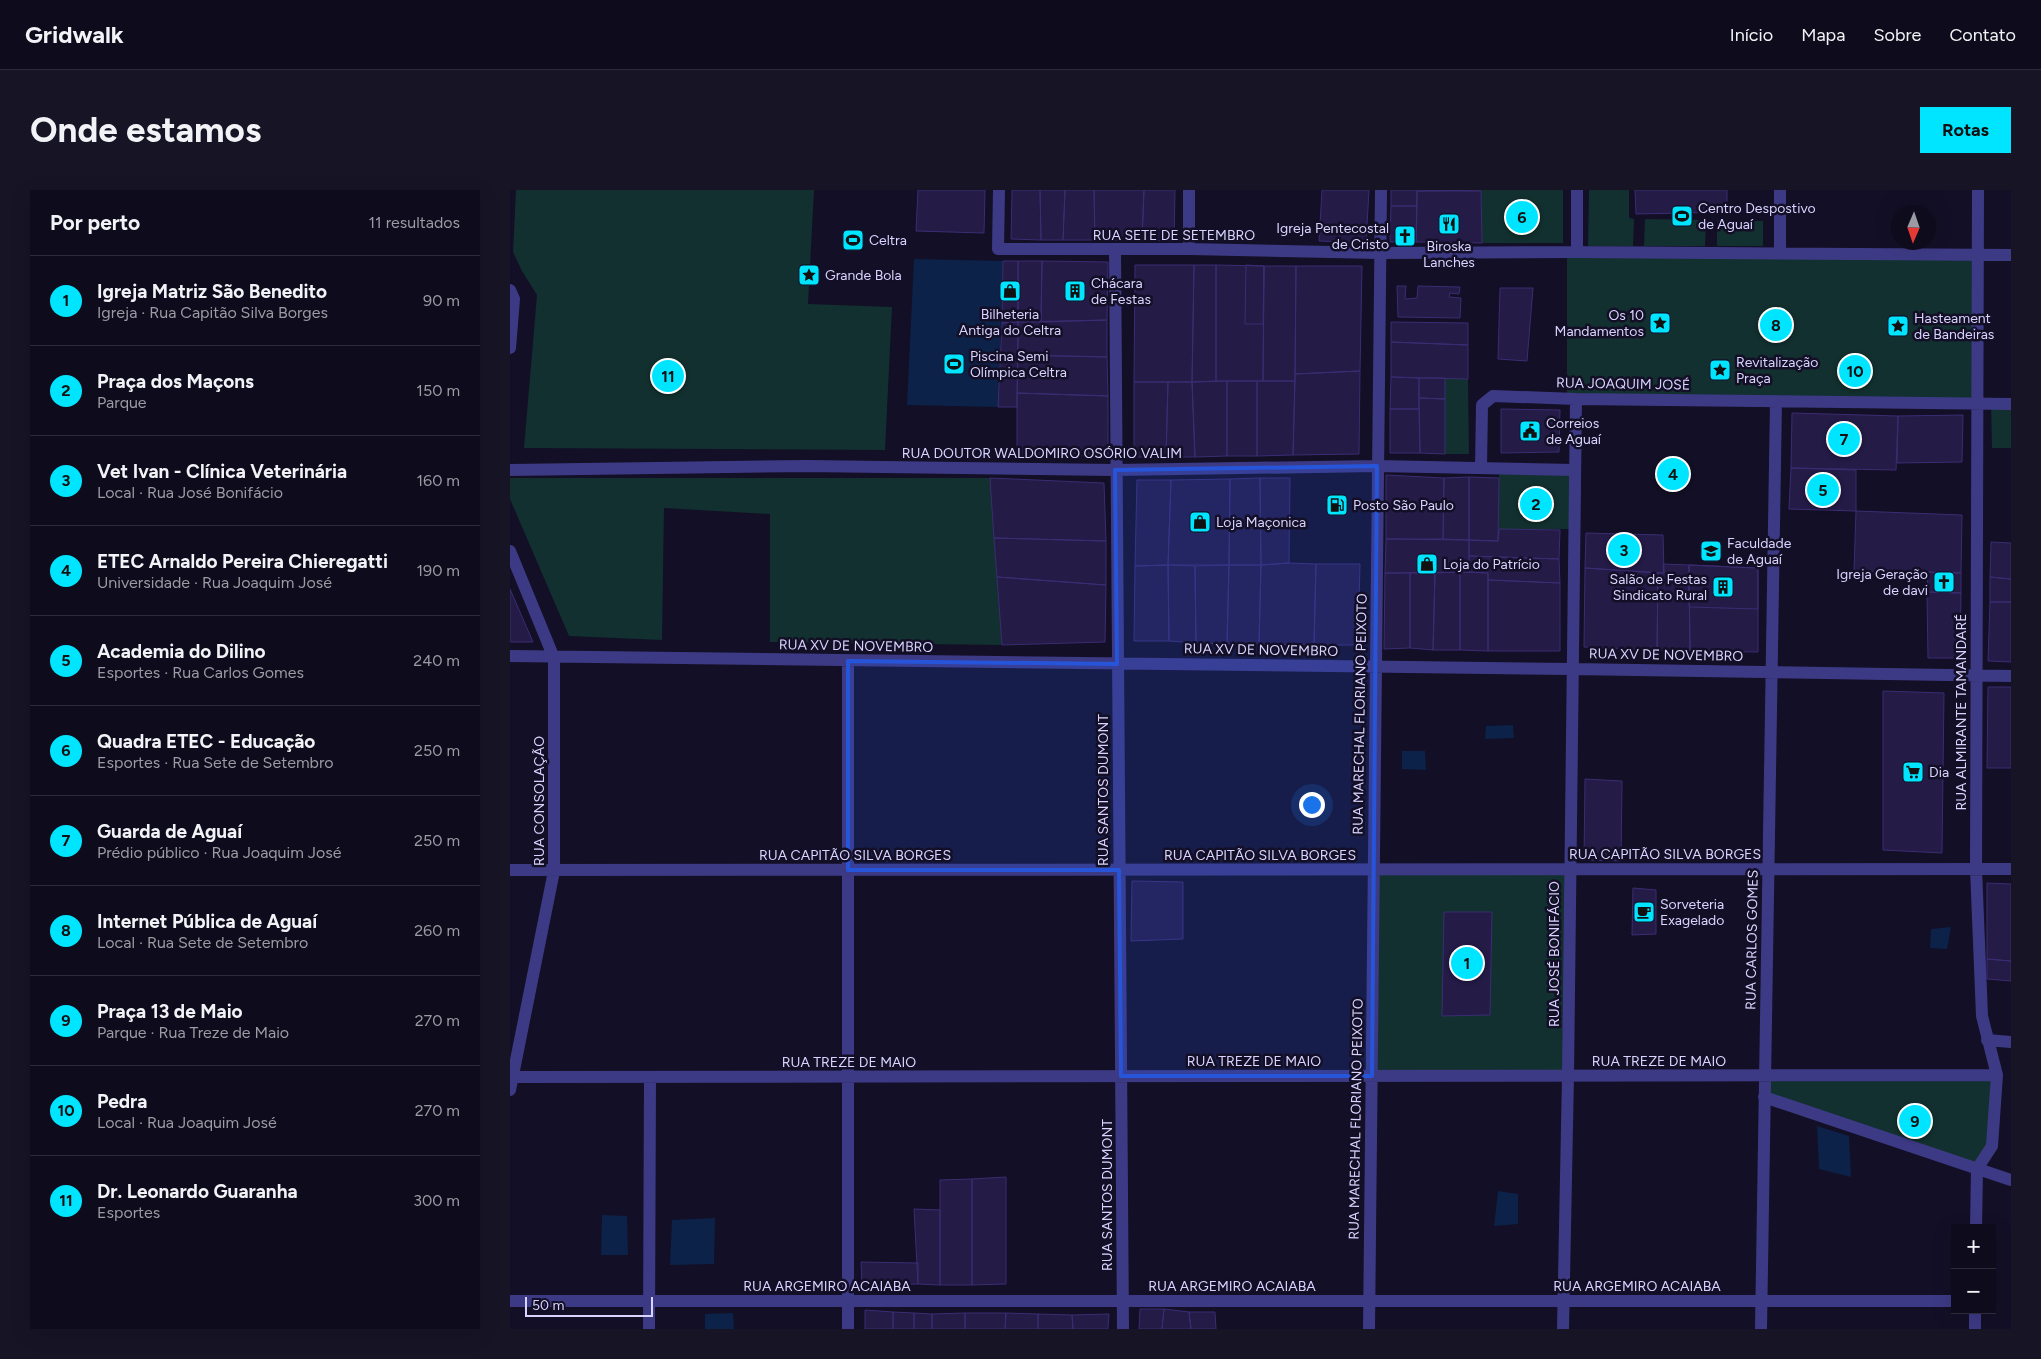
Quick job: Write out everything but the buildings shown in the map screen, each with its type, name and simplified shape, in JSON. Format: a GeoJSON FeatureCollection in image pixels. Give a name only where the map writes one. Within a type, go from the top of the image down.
{"type":"FeatureCollection","features":[{"type":"Feature","properties":{"kind":"street","name":"RUA SETE DE SETEMBRO"},"geometry":{"type":"LineString","coordinates":[[999,190],[998,249],[1189,249],[1380,253],[1577,252],[2011,255]]}},
{"type":"Feature","properties":{"kind":"street"},"geometry":{"type":"LineString","coordinates":[[1189,190],[1189,249]]}},
{"type":"Feature","properties":{"kind":"street","name":"RUA MARECHAL FLORIANO PEIXOTO"},"geometry":{"type":"LineString","coordinates":[[1369,1329],[1381,190]]}},
{"type":"Feature","properties":{"kind":"street"},"geometry":{"type":"LineString","coordinates":[[1577,190],[1577,252]]}},
{"type":"Feature","properties":{"kind":"street"},"geometry":{"type":"LineString","coordinates":[[1780,190],[1780,254]]}},
{"type":"Feature","properties":{"kind":"street","name":"RUA ALMIRANTE TAMANDARÉ"},"geometry":{"type":"LineString","coordinates":[[1977,1168],[1992,1146],[1998,1075],[1982,1016],[1976,869],[1978,190]]}},
{"type":"Feature","properties":{"kind":"street","name":"RUA SANTOS DUMONT"},"geometry":{"type":"LineString","coordinates":[[1115,250],[1115,470],[1123,1329]]}},
{"type":"Feature","properties":{"kind":"street"},"geometry":{"type":"LineString","coordinates":[[510,290],[514,299],[510,348]]}},
{"type":"Feature","properties":{"kind":"street","name":"RUA JOAQUIM JOSÉ"},"geometry":{"type":"LineString","coordinates":[[1481,468],[1482,405],[1493,396],[1576,399],[2011,404]]}},
{"type":"Feature","properties":{"kind":"street","name":"RUA JOSÉ BONIFÁCIO"},"geometry":{"type":"LineString","coordinates":[[1564,1329],[1576,399]]}},
{"type":"Feature","properties":{"kind":"street","name":"RUA CARLOS GOMES"},"geometry":{"type":"LineString","coordinates":[[1761,1329],[1776,401]]}},
{"type":"Feature","properties":{"kind":"street","name":"RUA DOUTOR WALDOMIRO OSÓRIO VALIM"},"geometry":{"type":"LineString","coordinates":[[510,470],[807,466],[1115,470],[1377,466],[1574,470]]}},
{"type":"Feature","properties":{"kind":"street"},"geometry":{"type":"LineString","coordinates":[[510,551],[554,658]]}},
{"type":"Feature","properties":{"kind":"street","name":"RUA XV DE NOVEMBRO"},"geometry":{"type":"LineString","coordinates":[[510,656],[2011,676]]}},
{"type":"Feature","properties":{"kind":"street","name":"RUA CONSOLAÇÃO"},"geometry":{"type":"LineString","coordinates":[[510,1090],[511,1077],[554,870],[554,658]]}},
{"type":"Feature","properties":{"kind":"street"},"geometry":{"type":"LineString","coordinates":[[848,661],[848,1329]]}},
{"type":"Feature","properties":{"kind":"street","name":"RUA CAPITÃO SILVA BORGES"},"geometry":{"type":"LineString","coordinates":[[510,870],[2011,869]]}},
{"type":"Feature","properties":{"kind":"street"},"geometry":{"type":"LineString","coordinates":[[1987,1040],[2011,1042]]}},
{"type":"Feature","properties":{"kind":"street","name":"RUA TREZE DE MAIO"},"geometry":{"type":"LineString","coordinates":[[511,1077],[1998,1075]]}},
{"type":"Feature","properties":{"kind":"street"},"geometry":{"type":"LineString","coordinates":[[649,1329],[650,1077]]}},
{"type":"Feature","properties":{"kind":"street"},"geometry":{"type":"LineString","coordinates":[[1764,1097],[2011,1180]]}},
{"type":"Feature","properties":{"kind":"street"},"geometry":{"type":"LineString","coordinates":[[1976,1224],[1977,1168]]}},
{"type":"Feature","properties":{"kind":"street","name":"RUA ARGEMIRO ACAIABA"},"geometry":{"type":"LineString","coordinates":[[510,1301],[1951,1301]]}},
{"type":"Feature","properties":{"kind":"street"},"geometry":{"type":"LineString","coordinates":[[1975,1314],[1975,1329]]}},
{"type":"Feature","properties":{"kind":"highlighted area"},"geometry":{"type":"Polygon","coordinates":[[[1377,466],[1372,1076],[1121,1076],[1119,870],[848,870],[848,661],[1117,664],[1115,470],[1377,466]]]}},
{"type":"Feature","properties":{"kind":"green space"},"geometry":{"type":"Polygon","coordinates":[[[516,190],[814,190],[808,304],[892,307],[885,450],[524,448],[537,295],[513,252],[516,190]]]}},
{"type":"Feature","properties":{"kind":"green space"},"geometry":{"type":"Polygon","coordinates":[[[1481,190],[1563,190],[1563,243],[1482,243],[1481,190]]]}},
{"type":"Feature","properties":{"kind":"green space"},"geometry":{"type":"Polygon","coordinates":[[[1589,190],[1629,190],[1629,218],[1634,219],[1633,246],[1588,246],[1589,190]]]}},
{"type":"Feature","properties":{"kind":"green space"},"geometry":{"type":"Polygon","coordinates":[[[1645,219],[1706,220],[1705,246],[1644,246],[1645,219]]]}},
{"type":"Feature","properties":{"kind":"green space"},"geometry":{"type":"Polygon","coordinates":[[[1717,220],[1763,221],[1763,246],[1717,246],[1717,220]]]}},
{"type":"Feature","properties":{"kind":"green space"},"geometry":{"type":"Polygon","coordinates":[[[1567,252],[1977,254],[1978,404],[1567,399],[1567,252]]]}},
{"type":"Feature","properties":{"kind":"green space"},"geometry":{"type":"Polygon","coordinates":[[[1445,378],[1468,379],[1469,454],[1445,454],[1445,378]]]}},
{"type":"Feature","properties":{"kind":"green space"},"geometry":{"type":"Polygon","coordinates":[[[1991,404],[2011,404],[2011,448],[1992,448],[1991,404]]]}},
{"type":"Feature","properties":{"kind":"green space"},"geometry":{"type":"Polygon","coordinates":[[[1499,469],[1574,470],[1573,529],[1499,529],[1499,469]]]}},
{"type":"Feature","properties":{"kind":"green space"},"geometry":{"type":"Polygon","coordinates":[[[510,478],[990,478],[1002,645],[770,642],[770,514],[664,508],[662,640],[569,636],[510,499],[510,478]]]}},
{"type":"Feature","properties":{"kind":"green space"},"geometry":{"type":"Polygon","coordinates":[[[1570,869],[1568,1076],[1372,1076],[1374,870],[1570,869]]]}},
{"type":"Feature","properties":{"kind":"green space"},"geometry":{"type":"Polygon","coordinates":[[[1997,1075],[1992,1146],[1977,1169],[1764,1097],[1765,1076],[1997,1075]]]}},
{"type":"Feature","properties":{"kind":"water","name":"Piscina Semi Olímpica Celtra"},"geometry":{"type":"Polygon","coordinates":[[[914,259],[1003,261],[998,407],[907,405],[914,259]]]}},
{"type":"Feature","properties":{"kind":"water"},"geometry":{"type":"Polygon","coordinates":[[[1513,725],[1514,738],[1485,739],[1486,726],[1513,725]]]}},
{"type":"Feature","properties":{"kind":"water"},"geometry":{"type":"Polygon","coordinates":[[[1402,751],[1425,751],[1426,770],[1402,769],[1402,751]]]}},
{"type":"Feature","properties":{"kind":"water"},"geometry":{"type":"Polygon","coordinates":[[[1951,927],[1947,949],[1930,948],[1931,929],[1951,927]]]}},
{"type":"Feature","properties":{"kind":"water"},"geometry":{"type":"Polygon","coordinates":[[[1817,1126],[1849,1136],[1851,1177],[1819,1169],[1817,1126]]]}},
{"type":"Feature","properties":{"kind":"water"},"geometry":{"type":"Polygon","coordinates":[[[1498,1191],[1518,1194],[1518,1224],[1494,1226],[1498,1191]]]}},
{"type":"Feature","properties":{"kind":"water"},"geometry":{"type":"Polygon","coordinates":[[[602,1215],[627,1216],[628,1255],[601,1255],[602,1215]]]}},
{"type":"Feature","properties":{"kind":"water"},"geometry":{"type":"Polygon","coordinates":[[[715,1218],[714,1264],[670,1265],[672,1220],[715,1218]]]}},
{"type":"Feature","properties":{"kind":"water"},"geometry":{"type":"Polygon","coordinates":[[[733,1313],[734,1329],[705,1329],[705,1314],[733,1313]]]}},
{"type":"Feature","properties":{"kind":"place","name":"Centro Despostivo de Aguaí"},"geometry":{"type":"Point","coordinates":[1682,216]}},
{"type":"Feature","properties":{"kind":"place","name":"Quadra ETEC - Educação"},"geometry":{"type":"Point","coordinates":[1522,217]}},
{"type":"Feature","properties":{"kind":"place","name":"Biroska Lanches"},"geometry":{"type":"Point","coordinates":[1449,224]}},
{"type":"Feature","properties":{"kind":"place","name":"Igreja Pentecostal de Cristo"},"geometry":{"type":"Point","coordinates":[1405,236]}},
{"type":"Feature","properties":{"kind":"place","name":"Celtra"},"geometry":{"type":"Point","coordinates":[853,240]}},
{"type":"Feature","properties":{"kind":"place","name":"Grande Bola"},"geometry":{"type":"Point","coordinates":[809,275]}},
{"type":"Feature","properties":{"kind":"place","name":"Bilheteria Antiga do Celtra"},"geometry":{"type":"Point","coordinates":[1010,291]}},
{"type":"Feature","properties":{"kind":"place","name":"Chácara de Festas"},"geometry":{"type":"Point","coordinates":[1075,291]}},
{"type":"Feature","properties":{"kind":"place","name":"Os 10 Mandamentos"},"geometry":{"type":"Point","coordinates":[1660,323]}},
{"type":"Feature","properties":{"kind":"place","name":"Internet Pública de Aguaí"},"geometry":{"type":"Point","coordinates":[1776,325]}},
{"type":"Feature","properties":{"kind":"place","name":"Hasteament de Bandeiras"},"geometry":{"type":"Point","coordinates":[1898,326]}},
{"type":"Feature","properties":{"kind":"place","name":"Piscina Semi Olímpica Celtra"},"geometry":{"type":"Point","coordinates":[954,364]}},
{"type":"Feature","properties":{"kind":"place","name":"Revitalização Praça"},"geometry":{"type":"Point","coordinates":[1720,370]}},
{"type":"Feature","properties":{"kind":"place","name":"Pedra"},"geometry":{"type":"Point","coordinates":[1855,371]}},
{"type":"Feature","properties":{"kind":"place","name":"Dr. Leonardo Guaranha"},"geometry":{"type":"Point","coordinates":[668,376]}},
{"type":"Feature","properties":{"kind":"place","name":"Correios de Aguaí"},"geometry":{"type":"Point","coordinates":[1530,431]}},
{"type":"Feature","properties":{"kind":"place","name":"Guarda de Aguaí"},"geometry":{"type":"Point","coordinates":[1844,439]}},
{"type":"Feature","properties":{"kind":"place","name":"ETEC Arnaldo Pereira Chieregatti"},"geometry":{"type":"Point","coordinates":[1673,474]}},
{"type":"Feature","properties":{"kind":"place","name":"Academia do Dilino"},"geometry":{"type":"Point","coordinates":[1823,490]}},
{"type":"Feature","properties":{"kind":"place","name":"Praça dos Maçons"},"geometry":{"type":"Point","coordinates":[1536,504]}},
{"type":"Feature","properties":{"kind":"place","name":"Posto São Paulo"},"geometry":{"type":"Point","coordinates":[1337,505]}},
{"type":"Feature","properties":{"kind":"place","name":"Loja Maçonica"},"geometry":{"type":"Point","coordinates":[1200,522]}},
{"type":"Feature","properties":{"kind":"place","name":"Vet Ivan - Clínica Veterinária"},"geometry":{"type":"Point","coordinates":[1624,550]}},
{"type":"Feature","properties":{"kind":"place","name":"Faculdade de Aguaí"},"geometry":{"type":"Point","coordinates":[1711,551]}},
{"type":"Feature","properties":{"kind":"place","name":"Loja do Patrício"},"geometry":{"type":"Point","coordinates":[1427,564]}},
{"type":"Feature","properties":{"kind":"place","name":"Igreja Geração de davi"},"geometry":{"type":"Point","coordinates":[1944,582]}},
{"type":"Feature","properties":{"kind":"place","name":"Salão de Festas Sindicato Rural"},"geometry":{"type":"Point","coordinates":[1723,587]}},
{"type":"Feature","properties":{"kind":"place","name":"Dia"},"geometry":{"type":"Point","coordinates":[1913,772]}},
{"type":"Feature","properties":{"kind":"place","name":"Sorveteria Exagelado"},"geometry":{"type":"Point","coordinates":[1644,912]}},
{"type":"Feature","properties":{"kind":"place","name":"Igreja Matriz São Benedito"},"geometry":{"type":"Point","coordinates":[1467,963]}},
{"type":"Feature","properties":{"kind":"place","name":"Praça 13 de Maio"},"geometry":{"type":"Point","coordinates":[1915,1121]}}]}
